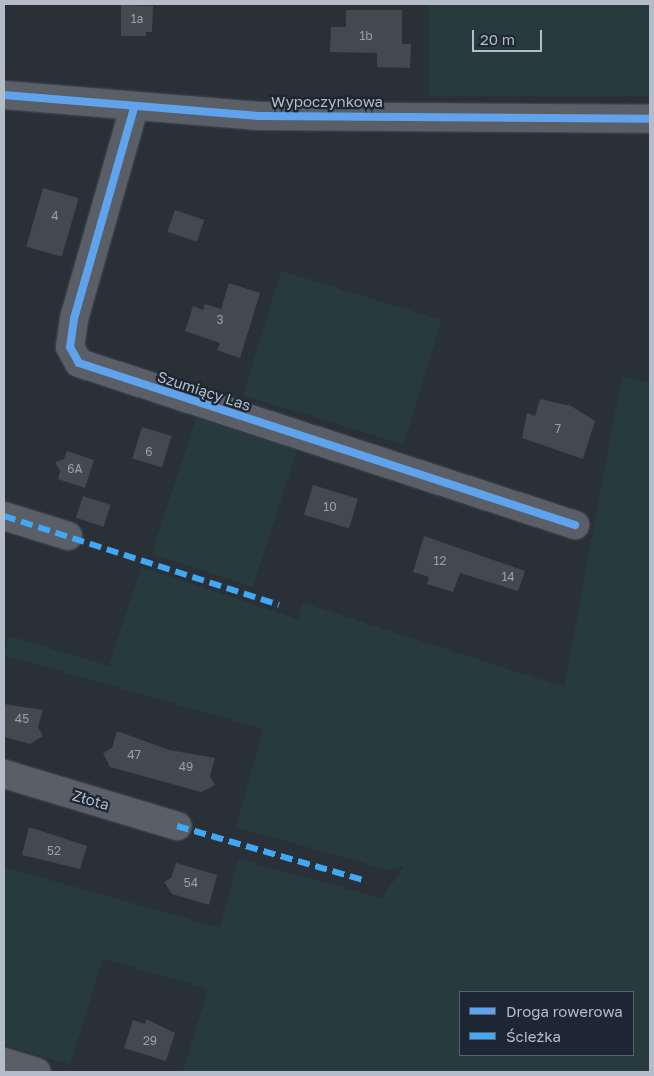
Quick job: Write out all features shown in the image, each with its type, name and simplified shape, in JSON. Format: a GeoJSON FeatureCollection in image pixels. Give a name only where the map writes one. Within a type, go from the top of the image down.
{"type":"FeatureCollection","features":[{"type":"Feature","properties":{"kind":"street","name":"Wypoczynkowa"},"geometry":{"type":"LineString","coordinates":[[4,95],[134,108],[259,116],[650,119]]}},
{"type":"Feature","properties":{"kind":"street","name":"Szumiący Las"},"geometry":{"type":"LineString","coordinates":[[134,108],[74,319],[70,347],[79,363],[575,525]]}},
{"type":"Feature","properties":{"kind":"street"},"geometry":{"type":"LineString","coordinates":[[4,516],[68,536]]}},
{"type":"Feature","properties":{"kind":"street","name":"Złota"},"geometry":{"type":"LineString","coordinates":[[4,774],[178,826]]}},
{"type":"Feature","properties":{"kind":"street"},"geometry":{"type":"LineString","coordinates":[[4,1062],[37,1072]]}},
{"type":"Feature","properties":{"kind":"green space"},"geometry":{"type":"Polygon","coordinates":[[[429,4],[650,4],[650,96],[429,96],[429,4]]]}},
{"type":"Feature","properties":{"kind":"green space"},"geometry":{"type":"Polygon","coordinates":[[[281,271],[442,320],[404,444],[243,395],[281,271]]]}},
{"type":"Feature","properties":{"kind":"green space"},"geometry":{"type":"Polygon","coordinates":[[[622,375],[650,383],[650,1072],[183,1072],[208,989],[103,959],[70,1065],[4,1045],[4,867],[220,928],[238,859],[382,898],[404,866],[388,870],[236,827],[263,729],[4,655],[9,636],[109,666],[141,567],[298,619],[303,603],[564,687],[622,375]]]}},
{"type":"Feature","properties":{"kind":"green space"},"geometry":{"type":"Polygon","coordinates":[[[196,418],[297,451],[253,587],[152,554],[196,418]]]}},
{"type":"Feature","properties":{"kind":"building"},"geometry":{"type":"Polygon","coordinates":[[[121,5],[153,6],[152,32],[146,32],[146,36],[121,36],[121,5]]]}},
{"type":"Feature","properties":{"kind":"building"},"geometry":{"type":"Polygon","coordinates":[[[346,10],[402,10],[402,44],[411,44],[410,68],[377,67],[377,53],[330,52],[331,27],[346,27],[346,10]]]}},
{"type":"Feature","properties":{"kind":"building"},"geometry":{"type":"Polygon","coordinates":[[[43,188],[79,198],[62,257],[26,247],[43,188]]]}},
{"type":"Feature","properties":{"kind":"building"},"geometry":{"type":"Polygon","coordinates":[[[175,210],[204,220],[197,242],[168,232],[175,210]]]}},
{"type":"Feature","properties":{"kind":"building"},"geometry":{"type":"Polygon","coordinates":[[[229,283],[260,293],[240,358],[217,350],[220,343],[185,331],[193,306],[203,310],[205,304],[221,309],[229,283]]]}},
{"type":"Feature","properties":{"kind":"building"},"geometry":{"type":"Polygon","coordinates":[[[540,399],[571,406],[595,421],[583,459],[522,438],[527,413],[535,416],[540,399]]]}},
{"type":"Feature","properties":{"kind":"building"},"geometry":{"type":"Polygon","coordinates":[[[142,427],[172,436],[162,468],[132,459],[142,427]]]}},
{"type":"Feature","properties":{"kind":"building"},"geometry":{"type":"Polygon","coordinates":[[[67,451],[94,460],[85,488],[58,479],[60,471],[55,462],[64,459],[67,451]]]}},
{"type":"Feature","properties":{"kind":"building"},"geometry":{"type":"Polygon","coordinates":[[[313,485],[358,499],[349,528],[304,515],[313,485]]]}},
{"type":"Feature","properties":{"kind":"building"},"geometry":{"type":"Polygon","coordinates":[[[83,496],[111,505],[103,527],[76,518],[83,496]]]}},
{"type":"Feature","properties":{"kind":"building"},"geometry":{"type":"Polygon","coordinates":[[[424,536],[525,571],[518,591],[460,573],[453,592],[427,584],[429,577],[413,572],[424,536]]]}},
{"type":"Feature","properties":{"kind":"building"},"geometry":{"type":"Polygon","coordinates":[[[4,704],[43,710],[38,727],[43,736],[30,744],[4,737],[4,704]]]}},
{"type":"Feature","properties":{"kind":"building"},"geometry":{"type":"Polygon","coordinates":[[[117,731],[169,750],[215,758],[210,776],[215,785],[201,792],[110,767],[103,753],[112,748],[117,731]]]}},
{"type":"Feature","properties":{"kind":"building"},"geometry":{"type":"Polygon","coordinates":[[[29,827],[87,846],[80,869],[22,855],[29,827]]]}},
{"type":"Feature","properties":{"kind":"building"},"geometry":{"type":"Polygon","coordinates":[[[176,863],[217,875],[209,905],[172,894],[164,882],[171,878],[176,863]]]}},
{"type":"Feature","properties":{"kind":"building"},"geometry":{"type":"Polygon","coordinates":[[[146,1019],[175,1033],[166,1061],[124,1048],[133,1020],[145,1024],[146,1019]]]}},
{"type":"Feature","properties":{"kind":"marked path"},"geometry":{"type":"LineString","coordinates":[[4,516],[279,605]]}},
{"type":"Feature","properties":{"kind":"marked path"},"geometry":{"type":"LineString","coordinates":[[177,826],[366,881]]}},
{"type":"Feature","properties":{"kind":"cycle path"},"geometry":{"type":"LineString","coordinates":[[4,95],[259,116],[650,119]]}},
{"type":"Feature","properties":{"kind":"cycle path"},"geometry":{"type":"LineString","coordinates":[[134,108],[74,319],[70,347],[79,363],[575,525]]}}]}
